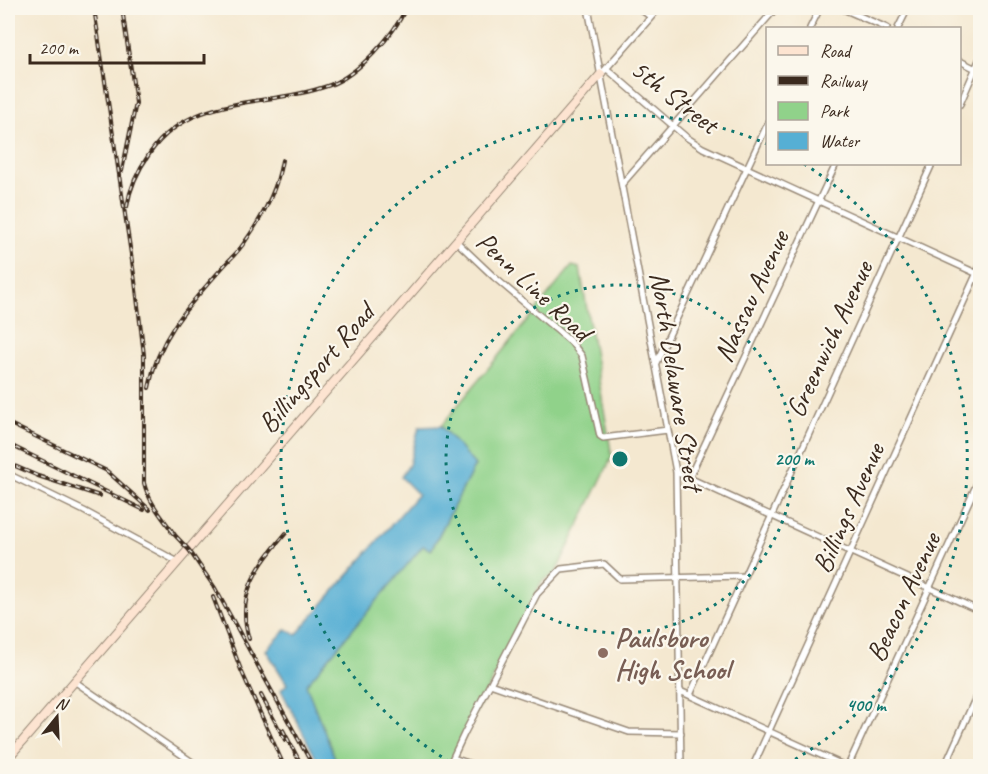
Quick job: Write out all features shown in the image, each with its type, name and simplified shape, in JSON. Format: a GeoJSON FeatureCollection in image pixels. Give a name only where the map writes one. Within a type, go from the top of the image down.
{"type":"FeatureCollection","features":[{"type":"Feature","properties":{"kind":"street","name":"North Delaware Street"},"geometry":{"type":"LineString","coordinates":[[588,8],[604,71],[622,184],[676,472],[681,766]]}},
{"type":"Feature","properties":{"kind":"street"},"geometry":{"type":"LineString","coordinates":[[639,8],[651,17]]}},
{"type":"Feature","properties":{"kind":"street","name":"Billingsport Road"},"geometry":{"type":"LineString","coordinates":[[8,758],[659,8]]}},
{"type":"Feature","properties":{"kind":"street"},"geometry":{"type":"LineString","coordinates":[[622,184],[776,8]]}},
{"type":"Feature","properties":{"kind":"street"},"geometry":{"type":"LineString","coordinates":[[810,27],[820,8]]}},
{"type":"Feature","properties":{"kind":"street"},"geometry":{"type":"LineString","coordinates":[[841,8],[885,27]]}},
{"type":"Feature","properties":{"kind":"street"},"geometry":{"type":"LineString","coordinates":[[898,27],[908,8]]}},
{"type":"Feature","properties":{"kind":"street"},"geometry":{"type":"LineString","coordinates":[[961,102],[978,70],[981,58]]}},
{"type":"Feature","properties":{"kind":"street"},"geometry":{"type":"LineString","coordinates":[[961,62],[978,70]]}},
{"type":"Feature","properties":{"kind":"street","name":"5th Street"},"geometry":{"type":"LineString","coordinates":[[604,71],[703,148],[979,274]]}},
{"type":"Feature","properties":{"kind":"street"},"geometry":{"type":"LineString","coordinates":[[656,363],[766,127]]}},
{"type":"Feature","properties":{"kind":"street","name":"Nassau Avenue"},"geometry":{"type":"LineString","coordinates":[[689,478],[836,165]]}},
{"type":"Feature","properties":{"kind":"street","name":"Greenwich Avenue"},"geometry":{"type":"LineString","coordinates":[[690,695],[932,165]]}},
{"type":"Feature","properties":{"kind":"street","name":"Penn Line Road"},"geometry":{"type":"LineString","coordinates":[[456,241],[494,277],[571,342],[582,356],[598,433],[603,438],[668,430]]}},
{"type":"Feature","properties":{"kind":"street","name":"Billings Avenue"},"geometry":{"type":"LineString","coordinates":[[753,766],[981,266]]}},
{"type":"Feature","properties":{"kind":"street"},"geometry":{"type":"LineString","coordinates":[[676,472],[981,610]]}},
{"type":"Feature","properties":{"kind":"street"},"geometry":{"type":"LineString","coordinates":[[8,474],[84,511],[178,562]]}},
{"type":"Feature","properties":{"kind":"street","name":"Beacon Avenue"},"geometry":{"type":"LineString","coordinates":[[847,766],[981,477]]}},
{"type":"Feature","properties":{"kind":"street"},"geometry":{"type":"LineString","coordinates":[[449,766],[537,594],[561,569],[604,564],[620,579],[744,576]]}},
{"type":"Feature","properties":{"kind":"street"},"geometry":{"type":"LineString","coordinates":[[74,681],[198,766]]}},
{"type":"Feature","properties":{"kind":"street"},"geometry":{"type":"LineString","coordinates":[[490,684],[629,732],[681,733]]}},
{"type":"Feature","properties":{"kind":"street"},"geometry":{"type":"LineString","coordinates":[[945,766],[981,688]]}},
{"type":"Feature","properties":{"kind":"street"},"geometry":{"type":"LineString","coordinates":[[680,691],[847,766]]}},
{"type":"Feature","properties":{"kind":"street"},"geometry":{"type":"LineString","coordinates":[[453,758],[477,766]]}},
{"type":"Feature","properties":{"kind":"green space"},"geometry":{"type":"Polygon","coordinates":[[[572,266],[580,268],[612,457],[555,574],[542,581],[449,766],[338,766],[306,685],[423,545],[432,549],[475,465],[441,426],[572,266]]]}},
{"type":"Feature","properties":{"kind":"water"},"geometry":{"type":"Polygon","coordinates":[[[441,426],[475,465],[431,550],[423,546],[306,685],[338,766],[320,766],[281,690],[287,684],[266,650],[287,629],[296,635],[418,494],[401,477],[409,465],[419,427],[441,426]]]}},
{"type":"Feature","properties":{"kind":"railway"},"geometry":{"type":"LineString","coordinates":[[94,8],[144,355],[144,483],[153,504],[175,535]]}},
{"type":"Feature","properties":{"kind":"railway"},"geometry":{"type":"LineString","coordinates":[[122,8],[136,103],[122,171]]}},
{"type":"Feature","properties":{"kind":"railway"},"geometry":{"type":"LineString","coordinates":[[127,207],[132,185],[138,172],[150,153],[167,134],[187,120],[209,111],[306,92],[341,80],[364,63],[384,41],[406,8]]}},
{"type":"Feature","properties":{"kind":"railway"},"geometry":{"type":"LineString","coordinates":[[149,388],[153,370],[167,337],[198,295],[242,246],[263,214],[273,193],[282,160]]}},
{"type":"Feature","properties":{"kind":"railway"},"geometry":{"type":"LineString","coordinates":[[8,423],[107,471],[150,510]]}},
{"type":"Feature","properties":{"kind":"railway"},"geometry":{"type":"LineString","coordinates":[[8,444],[144,510]]}},
{"type":"Feature","properties":{"kind":"railway"},"geometry":{"type":"LineString","coordinates":[[8,463],[38,476],[100,496]]}},
{"type":"Feature","properties":{"kind":"railway"},"geometry":{"type":"LineString","coordinates":[[171,531],[189,550],[215,588],[313,766]]}},
{"type":"Feature","properties":{"kind":"railway"},"geometry":{"type":"LineString","coordinates":[[249,639],[245,623],[247,594],[259,568],[286,533]]}},
{"type":"Feature","properties":{"kind":"railway"},"geometry":{"type":"LineString","coordinates":[[213,597],[241,670],[284,766]]}},
{"type":"Feature","properties":{"kind":"railway"},"geometry":{"type":"LineString","coordinates":[[261,695],[285,740]]}},
{"type":"Feature","properties":{"kind":"railway"},"geometry":{"type":"LineString","coordinates":[[283,730],[302,766]]}},
{"type":"Feature","properties":{"kind":"place","name":"Paulsboro High School"},"geometry":{"type":"Point","coordinates":[603,653]}}]}
